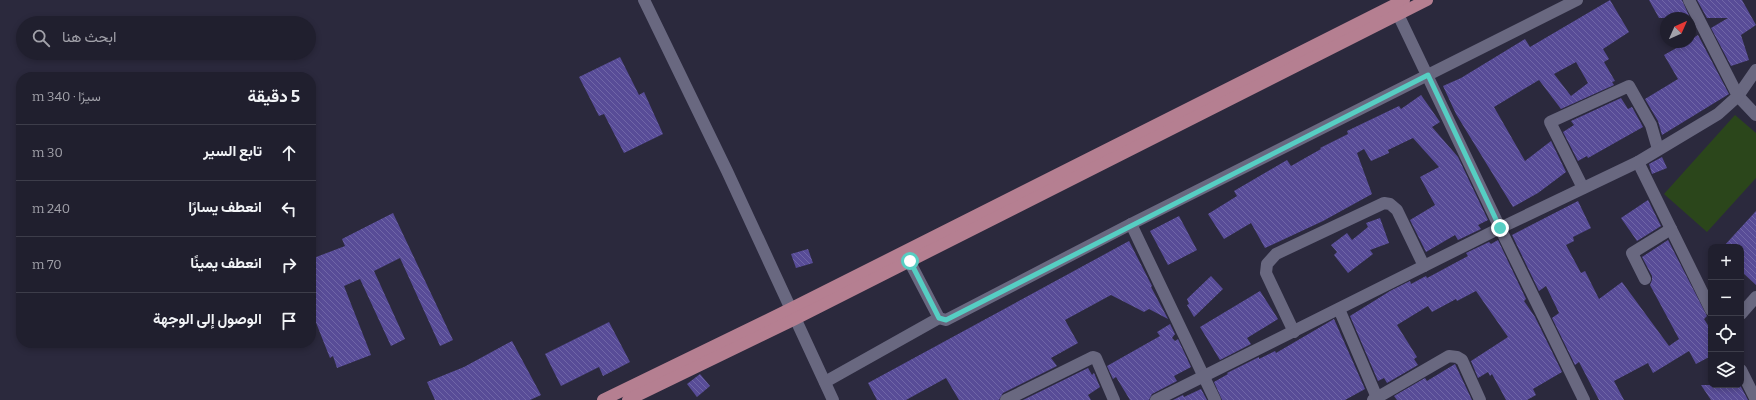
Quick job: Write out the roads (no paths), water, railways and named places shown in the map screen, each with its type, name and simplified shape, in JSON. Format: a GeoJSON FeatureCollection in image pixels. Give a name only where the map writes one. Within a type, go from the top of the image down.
{"type":"FeatureCollection","features":[{"type":"Feature","properties":{"kind":"main road"},"geometry":{"type":"LineString","coordinates":[[628,400],[792,314],[1398,6],[1427,0]]}},
{"type":"Feature","properties":{"kind":"main road"},"geometry":{"type":"LineString","coordinates":[[603,400],[792,314]]}},
{"type":"Feature","properties":{"kind":"street"},"geometry":{"type":"LineString","coordinates":[[644,0],[727,171],[833,400]]}},
{"type":"Feature","properties":{"kind":"street"},"geometry":{"type":"LineString","coordinates":[[825,382],[939,318],[946,320],[1132,224],[1577,0]]}},
{"type":"Feature","properties":{"kind":"street"},"geometry":{"type":"LineString","coordinates":[[1689,0],[1738,96],[1756,115]]}},
{"type":"Feature","properties":{"kind":"street"},"geometry":{"type":"LineString","coordinates":[[1398,6],[1428,75],[1500,228],[1584,400]]}},
{"type":"Feature","properties":{"kind":"street"},"geometry":{"type":"LineString","coordinates":[[1156,400],[1500,228],[1638,162],[1718,114],[1738,96],[1756,70]]}},
{"type":"Feature","properties":{"kind":"street"},"geometry":{"type":"LineString","coordinates":[[1583,188],[1550,122],[1629,86],[1651,125],[1658,149]]}},
{"type":"Feature","properties":{"kind":"street"},"geometry":{"type":"LineString","coordinates":[[1638,162],[1708,304]]}},
{"type":"Feature","properties":{"kind":"street"},"geometry":{"type":"LineString","coordinates":[[1294,332],[1266,273],[1267,264],[1276,254],[1384,203],[1390,204],[1397,210],[1424,266]]}},
{"type":"Feature","properties":{"kind":"street"},"geometry":{"type":"LineString","coordinates":[[1132,224],[1215,400]]}},
{"type":"Feature","properties":{"kind":"street"},"geometry":{"type":"LineString","coordinates":[[1645,279],[1632,253],[1671,229]]}},
{"type":"Feature","properties":{"kind":"street"},"geometry":{"type":"LineString","coordinates":[[907,256],[939,318]]}},
{"type":"Feature","properties":{"kind":"street"},"geometry":{"type":"LineString","coordinates":[[1744,311],[1756,297]]}},
{"type":"Feature","properties":{"kind":"street"},"geometry":{"type":"LineString","coordinates":[[1339,309],[1376,399],[1449,356],[1462,360],[1480,400]]}},
{"type":"Feature","properties":{"kind":"street"},"geometry":{"type":"LineString","coordinates":[[1006,400],[1093,357],[1096,358],[1114,400]]}},
{"type":"Feature","properties":{"kind":"street"},"geometry":{"type":"LineString","coordinates":[[1744,376],[1756,400]]}}]}
